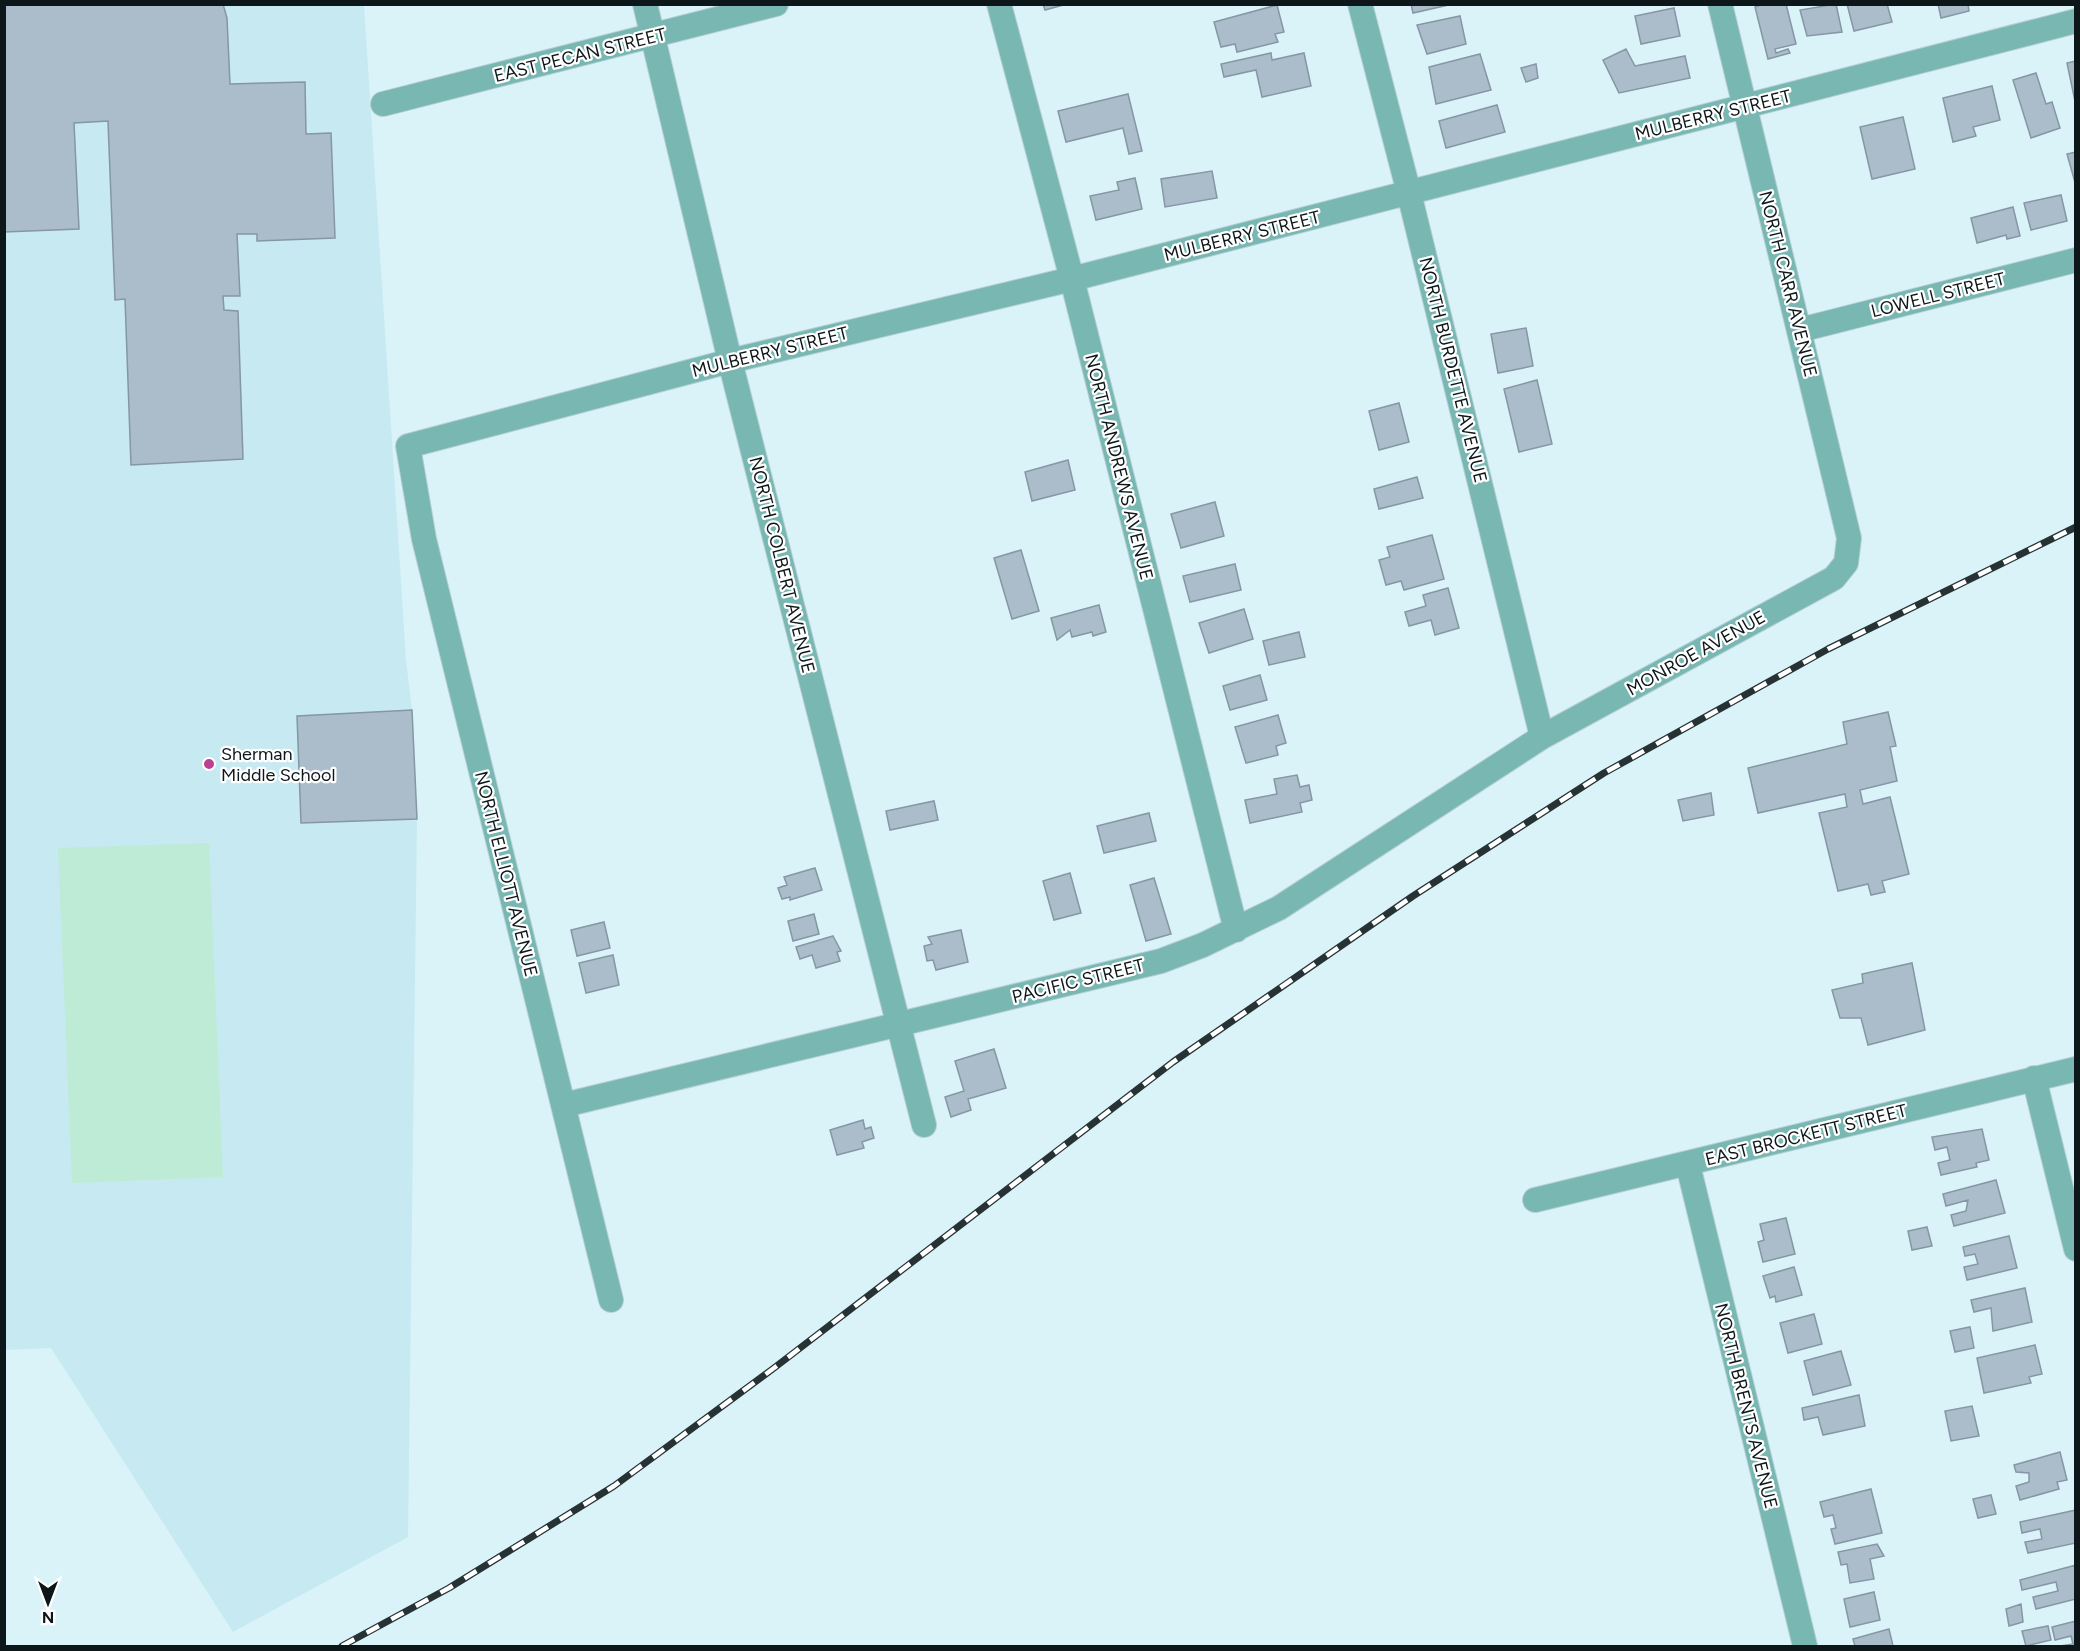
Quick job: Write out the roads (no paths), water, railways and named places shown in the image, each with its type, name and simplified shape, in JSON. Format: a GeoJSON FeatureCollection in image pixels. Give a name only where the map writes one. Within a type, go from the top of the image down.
{"type":"FeatureCollection","features":[{"type":"Feature","properties":{"kind":"street","name":"NORTH COLBERT AVENUE"},"geometry":{"type":"LineString","coordinates":[[645,4],[730,361],[924,1125]]}},
{"type":"Feature","properties":{"kind":"street","name":"EAST PECAN STREET"},"geometry":{"type":"LineString","coordinates":[[383,104],[776,4]]}},
{"type":"Feature","properties":{"kind":"street","name":"NORTH ANDREWS AVENUE"},"geometry":{"type":"LineString","coordinates":[[999,4],[1072,279],[1236,930]]}},
{"type":"Feature","properties":{"kind":"street","name":"NORTH BURDETTE AVENUE"},"geometry":{"type":"LineString","coordinates":[[1360,4],[1409,193],[1542,737]]}},
{"type":"Feature","properties":{"kind":"street","name":"NORTH CARR AVENUE"},"geometry":{"type":"LineString","coordinates":[[1720,4],[1849,538],[1846,563]]}},
{"type":"Feature","properties":{"kind":"street","name":"MULBERRY STREET"},"geometry":{"type":"LineString","coordinates":[[408,446],[730,361],[1072,279],[2076,21]]}},
{"type":"Feature","properties":{"kind":"street","name":"LOWELL STREET"},"geometry":{"type":"LineString","coordinates":[[1800,330],[2076,260]]}},
{"type":"Feature","properties":{"kind":"street","name":"NORTH ELLIOTT AVENUE"},"geometry":{"type":"LineString","coordinates":[[408,446],[423,539],[611,1300]]}},
{"type":"Feature","properties":{"kind":"street","name":"MONROE AVENUE"},"geometry":{"type":"LineString","coordinates":[[1542,737],[1834,578],[1846,563]]}},
{"type":"Feature","properties":{"kind":"street","name":"PACIFIC STREET"},"geometry":{"type":"LineString","coordinates":[[564,1105],[1161,961],[1236,930],[1279,908],[1542,737]]}},
{"type":"Feature","properties":{"kind":"street","name":"EAST BROCKETT STREET"},"geometry":{"type":"LineString","coordinates":[[1535,1200],[1688,1165],[2076,1069]]}},
{"type":"Feature","properties":{"kind":"street"},"geometry":{"type":"LineString","coordinates":[[2034,1078],[2076,1249]]}},
{"type":"Feature","properties":{"kind":"street","name":"NORTH BRENTS AVENUE"},"geometry":{"type":"LineString","coordinates":[[1688,1165],[1805,1647]]}},
{"type":"Feature","properties":{"kind":"railway"},"geometry":{"type":"LineString","coordinates":[[342,1646],[449,1588],[614,1486],[774,1368],[1173,1062],[1413,896],[1604,773],[1828,649],[2076,527]]}},
{"type":"Feature","properties":{"kind":"place","name":"Sherman Middle School"},"geometry":{"type":"Point","coordinates":[209,764]}}]}
